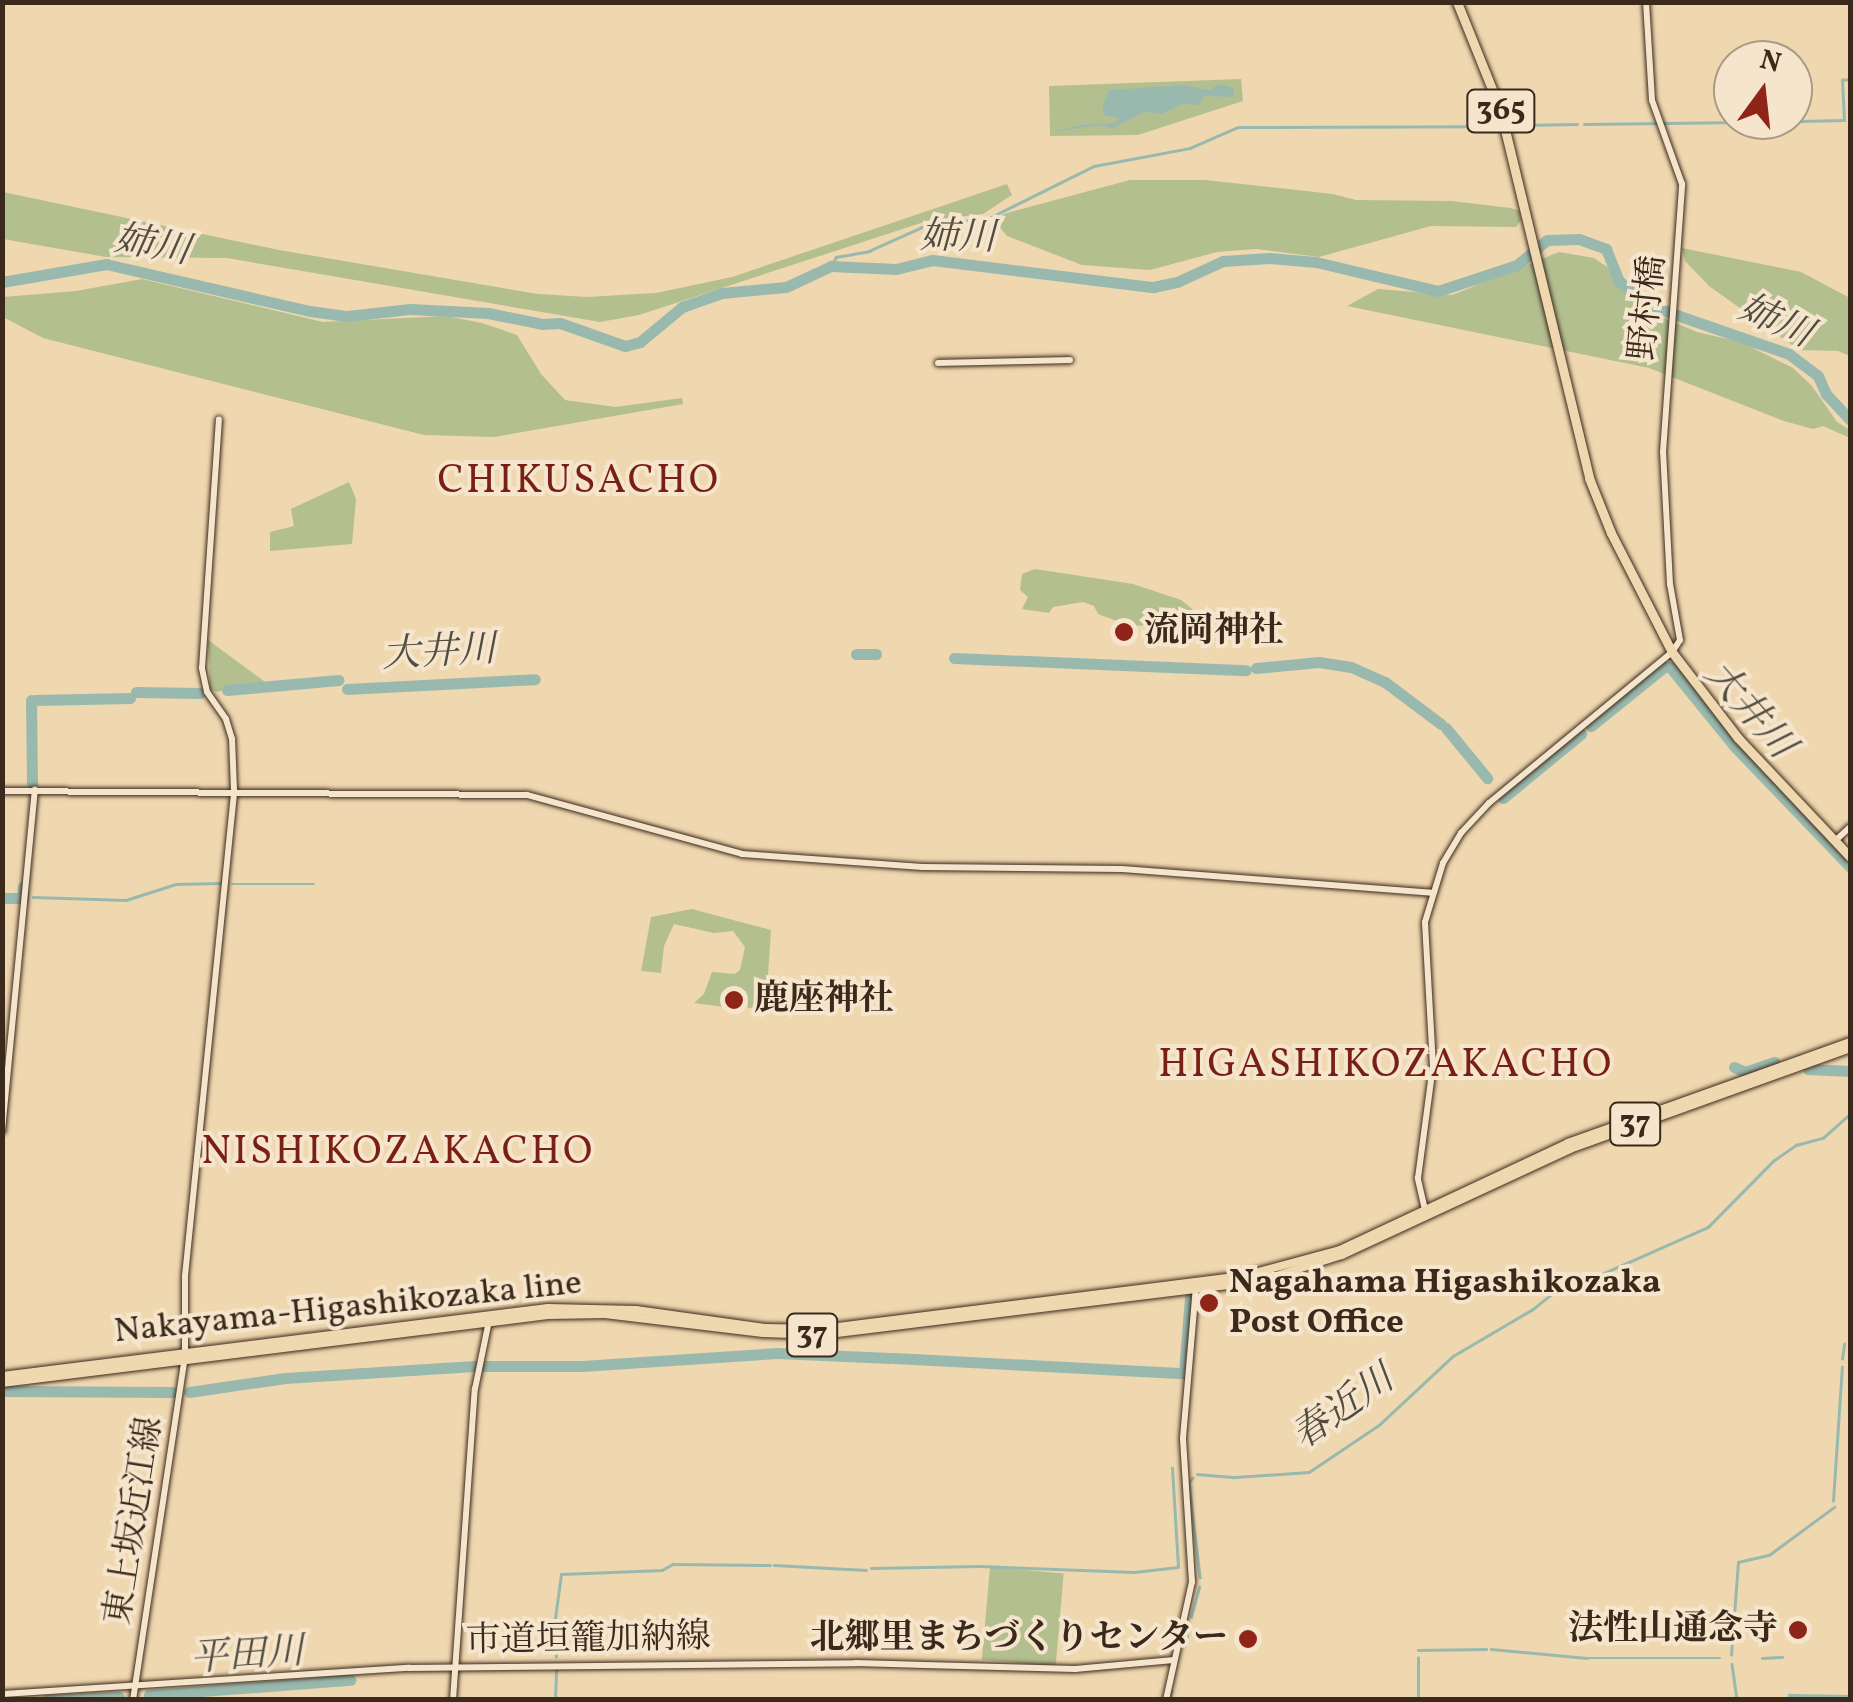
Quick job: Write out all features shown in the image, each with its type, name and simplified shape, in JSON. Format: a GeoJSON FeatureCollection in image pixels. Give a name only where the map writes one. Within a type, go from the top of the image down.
{"type":"FeatureCollection","features":[{"type":"Feature","properties":{"kind":"highway","name":"365"},"geometry":{"type":"LineString","coordinates":[[1457,2],[1500,109],[1590,478],[1611,533],[1672,652],[1738,738],[1850,856]]}},
{"type":"Feature","properties":{"kind":"main road","name":"Nakayama-Higashikozaka line"},"geometry":{"type":"LineString","coordinates":[[2,1380],[548,1308],[636,1310],[765,1328],[822,1329],[1196,1286],[1297,1265],[1363,1240],[1622,1122],[1850,1045]]}},
{"type":"Feature","properties":{"kind":"street","name":"野村橋"},"geometry":{"type":"LineString","coordinates":[[1646,2],[1655,115],[1682,184],[1666,388],[1664,499],[1670,584],[1680,632],[1672,652]]}},
{"type":"Feature","properties":{"kind":"street"},"geometry":{"type":"LineString","coordinates":[[938,363],[1070,360]]}},
{"type":"Feature","properties":{"kind":"street","name":"東上坂近江線"},"geometry":{"type":"LineString","coordinates":[[133,1700],[185,1354],[185,1276],[234,790],[232,739],[226,719],[207,692],[202,668],[219,420]]}},
{"type":"Feature","properties":{"kind":"street"},"geometry":{"type":"LineString","coordinates":[[1425,1212],[1418,1178],[1431,1098],[1425,939],[1432,893],[1461,833],[1489,804],[1672,652]]}},
{"type":"Feature","properties":{"kind":"street"},"geometry":{"type":"LineString","coordinates":[[2,790],[528,795],[561,801],[700,846],[826,862],[1122,869],[1361,884],[1432,893]]}},
{"type":"Feature","properties":{"kind":"street"},"geometry":{"type":"LineString","coordinates":[[2,1131],[35,790]]}},
{"type":"Feature","properties":{"kind":"street"},"geometry":{"type":"LineString","coordinates":[[1836,841],[1850,827]]}},
{"type":"Feature","properties":{"kind":"street"},"geometry":{"type":"LineString","coordinates":[[1166,1700],[1192,1582],[1183,1438],[1196,1286]]}},
{"type":"Feature","properties":{"kind":"street"},"geometry":{"type":"LineString","coordinates":[[453,1700],[475,1389],[489,1318]]}},
{"type":"Feature","properties":{"kind":"street","name":"市道垣籠加納線"},"geometry":{"type":"LineString","coordinates":[[2,1694],[454,1666],[856,1663],[1047,1669],[1174,1660]]}},
{"type":"Feature","properties":{"kind":"green space"},"geometry":{"type":"Polygon","coordinates":[[[1241,79],[1243,101],[1138,135],[1050,136],[1049,86],[1241,79]]]}},
{"type":"Feature","properties":{"kind":"green space"},"geometry":{"type":"Polygon","coordinates":[[[1130,180],[1205,180],[1356,200],[1452,201],[1511,208],[1520,211],[1521,220],[1516,227],[1431,226],[1319,257],[1256,249],[1217,252],[1150,270],[1082,265],[1007,236],[997,224],[1003,214],[1130,180]]]}},
{"type":"Feature","properties":{"kind":"green space"},"geometry":{"type":"Polygon","coordinates":[[[1007,184],[1012,195],[983,214],[927,221],[639,315],[600,322],[227,258],[106,257],[3,239],[3,192],[279,250],[538,294],[587,297],[656,293],[732,277],[1007,184]]]}},
{"type":"Feature","properties":{"kind":"green space"},"geometry":{"type":"Polygon","coordinates":[[[1682,248],[1801,272],[1850,298],[1850,356],[1838,351],[1799,350],[1709,286],[1685,261],[1682,248]]]}},
{"type":"Feature","properties":{"kind":"green space"},"geometry":{"type":"Polygon","coordinates":[[[1559,252],[1594,258],[1610,269],[1618,287],[1648,311],[1697,332],[1741,342],[1793,368],[1812,386],[1837,422],[1850,430],[1850,438],[1823,426],[1813,429],[1784,421],[1649,368],[1347,306],[1378,289],[1452,295],[1559,252]]]}},
{"type":"Feature","properties":{"kind":"green space"},"geometry":{"type":"Polygon","coordinates":[[[142,279],[323,322],[446,316],[482,323],[517,335],[541,374],[565,400],[615,407],[682,398],[683,404],[494,437],[424,435],[43,338],[3,317],[3,297],[76,291],[142,279]]]}},
{"type":"Feature","properties":{"kind":"green space"},"geometry":{"type":"Polygon","coordinates":[[[349,482],[356,499],[352,544],[270,551],[270,532],[294,526],[291,509],[349,482]]]}},
{"type":"Feature","properties":{"kind":"green space"},"geometry":{"type":"Polygon","coordinates":[[[1035,569],[1133,584],[1181,600],[1196,612],[1192,617],[1167,615],[1152,625],[1130,626],[1098,614],[1094,606],[1083,602],[1053,607],[1049,613],[1022,609],[1028,597],[1020,590],[1022,574],[1035,569]]]}},
{"type":"Feature","properties":{"kind":"green space"},"geometry":{"type":"Polygon","coordinates":[[[208,640],[263,684],[216,692],[210,688],[208,640]]]}},
{"type":"Feature","properties":{"kind":"green space"},"geometry":{"type":"Polygon","coordinates":[[[692,909],[771,930],[766,1006],[748,1008],[746,991],[728,990],[724,1007],[694,1003],[704,994],[712,972],[735,974],[740,970],[745,947],[733,931],[714,933],[674,924],[664,946],[661,973],[641,971],[651,917],[692,909]]]}},
{"type":"Feature","properties":{"kind":"green space"},"geometry":{"type":"Polygon","coordinates":[[[990,1567],[1064,1573],[1056,1666],[982,1660],[990,1567]]]}},
{"type":"Feature","properties":{"kind":"water"},"geometry":{"type":"Polygon","coordinates":[[[1219,84],[1234,88],[1234,97],[1205,96],[1198,105],[1182,104],[1162,114],[1144,112],[1112,129],[1102,125],[1051,132],[1116,123],[1119,118],[1105,116],[1102,107],[1109,90],[1184,85],[1210,90],[1219,84]]]}},
{"type":"Feature","properties":{"kind":"waterway"},"geometry":{"type":"LineString","coordinates":[[1813,121],[1844,120],[1842,80],[1850,79]]}},
{"type":"Feature","properties":{"kind":"waterway"},"geometry":{"type":"LineString","coordinates":[[1584,124],[1713,122]]}},
{"type":"Feature","properties":{"kind":"waterway"},"geometry":{"type":"LineString","coordinates":[[1520,125],[1577,124]]}},
{"type":"Feature","properties":{"kind":"waterway"},"geometry":{"type":"LineString","coordinates":[[831,266],[836,257],[869,251],[929,224],[987,219],[1094,166],[1190,148],[1238,127],[1483,126]]}},
{"type":"Feature","properties":{"kind":"waterway","name":"姉川"},"geometry":{"type":"LineString","coordinates":[[2,282],[106,264],[310,311],[347,316],[410,309],[488,313],[542,324],[560,323],[625,346],[640,342],[682,307],[722,293],[786,287],[831,266],[896,269],[932,260],[1153,287],[1177,282],[1223,261],[1269,258],[1316,262],[1438,291],[1517,265],[1547,240],[1579,239],[1606,249],[1619,281],[1645,304],[1789,354],[1818,376],[1826,394],[1850,420]]}},
{"type":"Feature","properties":{"kind":"waterway","name":"大井川"},"geometry":{"type":"LineString","coordinates":[[856,654],[876,654]]}},
{"type":"Feature","properties":{"kind":"waterway","name":"大井川"},"geometry":{"type":"LineString","coordinates":[[954,658],[1246,670]]}},
{"type":"Feature","properties":{"kind":"waterway","name":"大井川"},"geometry":{"type":"LineString","coordinates":[[1256,668],[1319,662],[1351,667],[1385,682],[1441,724]]}},
{"type":"Feature","properties":{"kind":"waterway","name":"大井川"},"geometry":{"type":"LineString","coordinates":[[1591,726],[1664,667],[1670,667],[1735,747],[1850,867]]}},
{"type":"Feature","properties":{"kind":"waterway","name":"大井川"},"geometry":{"type":"LineString","coordinates":[[347,689],[535,679]]}},
{"type":"Feature","properties":{"kind":"waterway","name":"大井川"},"geometry":{"type":"LineString","coordinates":[[227,690],[339,680]]}},
{"type":"Feature","properties":{"kind":"waterway","name":"大井川"},"geometry":{"type":"LineString","coordinates":[[136,692],[200,693]]}},
{"type":"Feature","properties":{"kind":"waterway","name":"大井川"},"geometry":{"type":"LineString","coordinates":[[35,700],[130,698]]}},
{"type":"Feature","properties":{"kind":"waterway","name":"大井川"},"geometry":{"type":"LineString","coordinates":[[31,700],[32,783]]}},
{"type":"Feature","properties":{"kind":"waterway","name":"大井川"},"geometry":{"type":"LineString","coordinates":[[1446,728],[1487,778]]}},
{"type":"Feature","properties":{"kind":"waterway","name":"大井川"},"geometry":{"type":"LineString","coordinates":[[1503,798],[1581,734]]}},
{"type":"Feature","properties":{"kind":"waterway"},"geometry":{"type":"LineString","coordinates":[[33,897],[126,900],[176,884],[220,883]]}},
{"type":"Feature","properties":{"kind":"waterway"},"geometry":{"type":"LineString","coordinates":[[232,884],[314,884]]}},
{"type":"Feature","properties":{"kind":"waterway","name":"大井川"},"geometry":{"type":"LineString","coordinates":[[2,898],[23,898],[23,887]]}},
{"type":"Feature","properties":{"kind":"waterway"},"geometry":{"type":"LineString","coordinates":[[1734,1067],[1745,1072],[1774,1062]]}},
{"type":"Feature","properties":{"kind":"waterway"},"geometry":{"type":"LineString","coordinates":[[1808,1069],[1850,1071]]}},
{"type":"Feature","properties":{"kind":"waterway","name":"春近川"},"geometry":{"type":"LineString","coordinates":[[1197,1474],[1235,1477],[1309,1472],[1379,1425],[1453,1356],[1533,1309],[1574,1276],[1595,1277],[1708,1227],[1773,1161],[1796,1145],[1823,1138],[1850,1114]]}},
{"type":"Feature","properties":{"kind":"waterway"},"geometry":{"type":"LineString","coordinates":[[894,1358],[1184,1373],[1190,1297]]}},
{"type":"Feature","properties":{"kind":"waterway"},"geometry":{"type":"LineString","coordinates":[[1850,1333],[1850,1339]]}},
{"type":"Feature","properties":{"kind":"waterway"},"geometry":{"type":"LineString","coordinates":[[1842,1359],[1844,1344]]}},
{"type":"Feature","properties":{"kind":"waterway"},"geometry":{"type":"LineString","coordinates":[[485,1366],[582,1366],[777,1353],[890,1358]]}},
{"type":"Feature","properties":{"kind":"waterway"},"geometry":{"type":"LineString","coordinates":[[189,1392],[285,1378],[475,1366]]}},
{"type":"Feature","properties":{"kind":"waterway"},"geometry":{"type":"LineString","coordinates":[[1833,1501],[1842,1367]]}},
{"type":"Feature","properties":{"kind":"waterway"},"geometry":{"type":"LineString","coordinates":[[2,1391],[172,1392]]}},
{"type":"Feature","properties":{"kind":"waterway"},"geometry":{"type":"LineString","coordinates":[[871,1568],[979,1566],[1134,1572],[1178,1567],[1172,1468]]}},
{"type":"Feature","properties":{"kind":"waterway","name":"春近川"},"geometry":{"type":"LineString","coordinates":[[1193,1478],[1189,1483],[1200,1577]]}},
{"type":"Feature","properties":{"kind":"waterway"},"geometry":{"type":"LineString","coordinates":[[1731,1655],[1738,1562],[1769,1555],[1834,1507]]}},
{"type":"Feature","properties":{"kind":"waterway"},"geometry":{"type":"LineString","coordinates":[[556,1657],[554,1626],[561,1574],[662,1570],[673,1564],[770,1565]]}},
{"type":"Feature","properties":{"kind":"waterway"},"geometry":{"type":"LineString","coordinates":[[774,1565],[866,1570]]}},
{"type":"Feature","properties":{"kind":"waterway","name":"春近川"},"geometry":{"type":"LineString","coordinates":[[1191,1617],[1199,1587]]}},
{"type":"Feature","properties":{"kind":"waterway","name":"春近川"},"geometry":{"type":"LineString","coordinates":[[1185,1646],[1189,1624]]}},
{"type":"Feature","properties":{"kind":"waterway"},"geometry":{"type":"LineString","coordinates":[[1418,1650],[1486,1649]]}},
{"type":"Feature","properties":{"kind":"waterway"},"geometry":{"type":"LineString","coordinates":[[1491,1649],[1587,1658],[1720,1658]]}},
{"type":"Feature","properties":{"kind":"waterway"},"geometry":{"type":"LineString","coordinates":[[1762,1658],[1782,1657]]}},
{"type":"Feature","properties":{"kind":"waterway"},"geometry":{"type":"LineString","coordinates":[[1418,1658],[1418,1700]]}},
{"type":"Feature","properties":{"kind":"waterway"},"geometry":{"type":"LineString","coordinates":[[1732,1664],[1737,1700]]}},
{"type":"Feature","properties":{"kind":"waterway"},"geometry":{"type":"LineString","coordinates":[[555,1700],[556,1670]]}},
{"type":"Feature","properties":{"kind":"waterway","name":"平田川"},"geometry":{"type":"LineString","coordinates":[[149,1695],[350,1680]]}},
{"type":"Feature","properties":{"kind":"waterway"},"geometry":{"type":"LineString","coordinates":[[1169,1700],[1171,1690]]}},
{"type":"Feature","properties":{"kind":"waterway"},"geometry":{"type":"LineString","coordinates":[[1788,1700],[1789,1695],[1850,1696]]}},
{"type":"Feature","properties":{"kind":"waterway","name":"平田川"},"geometry":{"type":"LineString","coordinates":[[47,1700],[119,1697]]}},
{"type":"Feature","properties":{"kind":"place","name":"流岡神社"},"geometry":{"type":"Point","coordinates":[1124,632]}},
{"type":"Feature","properties":{"kind":"place","name":"鹿座神社"},"geometry":{"type":"Point","coordinates":[734,1000]}},
{"type":"Feature","properties":{"kind":"place","name":"Nagahama Higashikozaka Post Office"},"geometry":{"type":"Point","coordinates":[1209,1303]}},
{"type":"Feature","properties":{"kind":"place","name":"法性山通念寺"},"geometry":{"type":"Point","coordinates":[1798,1630]}},
{"type":"Feature","properties":{"kind":"place","name":"北郷里まちづくりセンター"},"geometry":{"type":"Point","coordinates":[1248,1639]}},
{"type":"Feature","properties":{"kind":"district","name":"CHIKUSACHO"},"geometry":{"type":"Point","coordinates":[579,482]}},
{"type":"Feature","properties":{"kind":"district","name":"HIGASHIKOZAKACHO"},"geometry":{"type":"Point","coordinates":[1386,1066]}},
{"type":"Feature","properties":{"kind":"district","name":"NISHIKOZAKACHO"},"geometry":{"type":"Point","coordinates":[398,1153]}}]}
